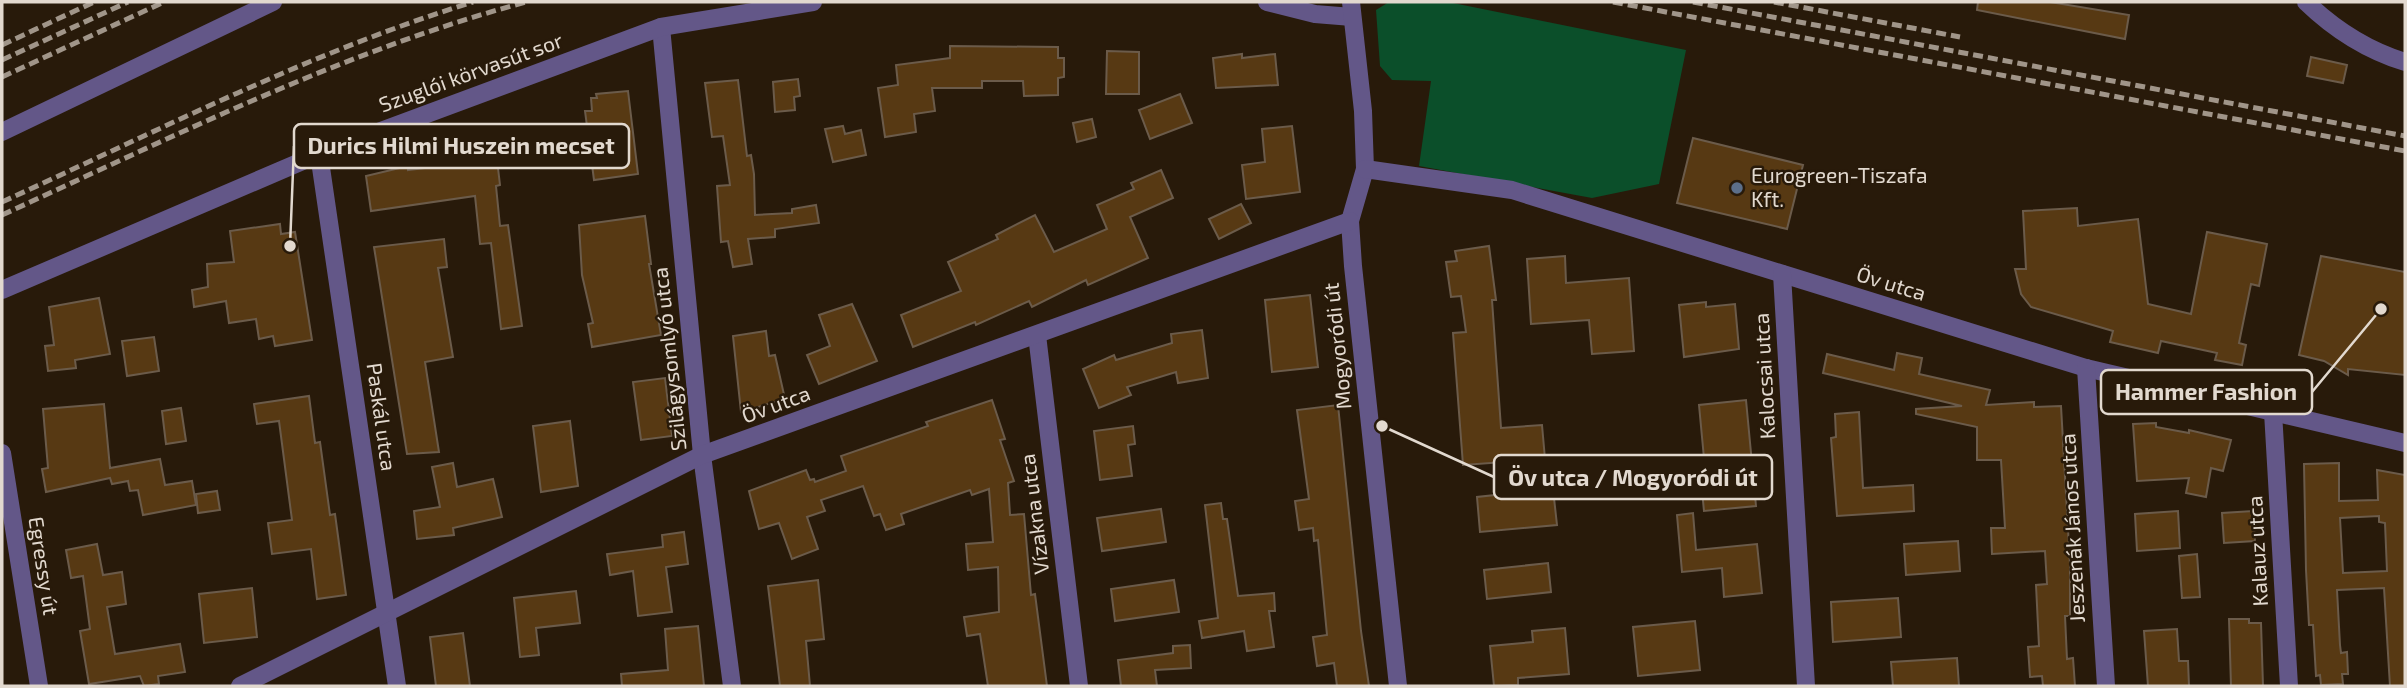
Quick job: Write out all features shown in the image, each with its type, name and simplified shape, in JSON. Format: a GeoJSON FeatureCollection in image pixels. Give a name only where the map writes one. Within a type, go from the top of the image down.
{"type":"FeatureCollection","features":[{"type":"Feature","properties":{"kind":"street"},"geometry":{"type":"LineString","coordinates":[[2,132],[273,2]]}},
{"type":"Feature","properties":{"kind":"street","name":"Szuglói körvasút sor"},"geometry":{"type":"LineString","coordinates":[[2,290],[319,154],[661,27],[813,2]]}},
{"type":"Feature","properties":{"kind":"street"},"geometry":{"type":"LineString","coordinates":[[1267,2],[1315,14],[1352,9]]}},
{"type":"Feature","properties":{"kind":"street"},"geometry":{"type":"LineString","coordinates":[[2306,2],[2343,34],[2364,46],[2405,62]]}},
{"type":"Feature","properties":{"kind":"street","name":"Mogyoródi út"},"geometry":{"type":"LineString","coordinates":[[1352,9],[1363,111],[1365,169],[1350,221],[1356,315],[1398,686]]}},
{"type":"Feature","properties":{"kind":"street","name":"Szilágysomlyó utca"},"geometry":{"type":"LineString","coordinates":[[661,27],[702,455],[732,686]]}},
{"type":"Feature","properties":{"kind":"street","name":"Paskál utca"},"geometry":{"type":"LineString","coordinates":[[319,154],[397,686]]}},
{"type":"Feature","properties":{"kind":"street","name":"Öv utca"},"geometry":{"type":"LineString","coordinates":[[1365,169],[1512,190],[2086,368],[2405,443]]}},
{"type":"Feature","properties":{"kind":"street","name":"Öv utca"},"geometry":{"type":"LineString","coordinates":[[240,686],[387,615],[702,455],[1350,221]]}},
{"type":"Feature","properties":{"kind":"street","name":"Kalocsai utca"},"geometry":{"type":"LineString","coordinates":[[1782,274],[1806,686]]}},
{"type":"Feature","properties":{"kind":"street","name":"Vízakna utca"},"geometry":{"type":"LineString","coordinates":[[1037,335],[1079,686]]}},
{"type":"Feature","properties":{"kind":"street","name":"Jeszenák János utca"},"geometry":{"type":"LineString","coordinates":[[2086,368],[2106,686]]}},
{"type":"Feature","properties":{"kind":"street","name":"Kalauz utca"},"geometry":{"type":"LineString","coordinates":[[2273,412],[2289,686]]}},
{"type":"Feature","properties":{"kind":"street","name":"Egressy út"},"geometry":{"type":"LineString","coordinates":[[2,453],[39,686]]}},
{"type":"Feature","properties":{"kind":"green space"},"geometry":{"type":"Polygon","coordinates":[[[1389,2],[1448,2],[1686,50],[1659,184],[1592,198],[1419,166],[1431,81],[1392,80],[1380,66],[1376,10],[1389,2]]]}},
{"type":"Feature","properties":{"kind":"building"},"geometry":{"type":"Polygon","coordinates":[[[1978,2],[2050,2],[2129,15],[2125,39],[1977,10],[1978,2]]]}},
{"type":"Feature","properties":{"kind":"building"},"geometry":{"type":"Polygon","coordinates":[[[950,46],[1058,47],[1058,58],[1064,58],[1064,77],[1058,78],[1058,95],[1024,96],[1023,81],[982,81],[982,88],[932,88],[935,111],[914,114],[916,132],[885,137],[878,88],[898,85],[896,65],[950,58],[950,46]]]}},
{"type":"Feature","properties":{"kind":"building"},"geometry":{"type":"Polygon","coordinates":[[[1107,51],[1139,52],[1139,94],[1106,94],[1107,51]]]}},
{"type":"Feature","properties":{"kind":"building"},"geometry":{"type":"Polygon","coordinates":[[[1242,54],[1242,58],[1275,54],[1278,85],[1216,88],[1213,58],[1242,54]]]}},
{"type":"Feature","properties":{"kind":"building"},"geometry":{"type":"Polygon","coordinates":[[[2311,57],[2347,65],[2343,83],[2307,76],[2311,57]]]}},
{"type":"Feature","properties":{"kind":"building"},"geometry":{"type":"Polygon","coordinates":[[[798,79],[800,96],[794,97],[795,110],[775,112],[773,82],[798,79]]]}},
{"type":"Feature","properties":{"kind":"building"},"geometry":{"type":"Polygon","coordinates":[[[738,80],[747,156],[751,155],[754,174],[755,215],[792,213],[792,209],[816,205],[819,223],[775,229],[775,237],[748,239],[752,264],[733,267],[728,241],[721,242],[717,186],[730,185],[723,136],[712,137],[705,83],[738,80]]]}},
{"type":"Feature","properties":{"kind":"building"},"geometry":{"type":"Polygon","coordinates":[[[628,91],[638,174],[594,180],[585,111],[592,111],[591,98],[597,98],[596,94],[628,91]]]}},
{"type":"Feature","properties":{"kind":"building"},"geometry":{"type":"Polygon","coordinates":[[[1180,94],[1192,123],[1150,139],[1139,110],[1180,94]]]}},
{"type":"Feature","properties":{"kind":"building"},"geometry":{"type":"Polygon","coordinates":[[[1092,119],[1096,137],[1077,142],[1073,123],[1092,119]]]}},
{"type":"Feature","properties":{"kind":"building"},"geometry":{"type":"Polygon","coordinates":[[[843,126],[845,134],[861,130],[866,155],[833,162],[825,129],[843,126]]]}},
{"type":"Feature","properties":{"kind":"building"},"geometry":{"type":"Polygon","coordinates":[[[1292,126],[1300,192],[1246,199],[1242,165],[1265,162],[1262,129],[1292,126]]]}},
{"type":"Feature","properties":{"kind":"building"},"geometry":{"type":"Polygon","coordinates":[[[498,137],[500,151],[507,150],[509,166],[498,168],[500,185],[496,186],[500,226],[508,225],[522,326],[501,329],[491,243],[480,244],[475,196],[371,211],[366,176],[408,166],[408,170],[466,163],[463,142],[498,137]]]}},
{"type":"Feature","properties":{"kind":"building"},"geometry":{"type":"Polygon","coordinates":[[[1693,138],[1803,165],[1787,229],[1677,203],[1693,138]]]}},
{"type":"Feature","properties":{"kind":"building"},"geometry":{"type":"Polygon","coordinates":[[[1161,170],[1173,198],[1130,217],[1148,258],[1088,285],[1086,280],[1032,307],[1029,301],[976,325],[975,322],[913,347],[901,315],[961,291],[948,262],[998,239],[996,235],[1035,215],[1054,252],[1107,229],[1097,205],[1134,189],[1131,183],[1161,170]]]}},
{"type":"Feature","properties":{"kind":"building"},"geometry":{"type":"Polygon","coordinates":[[[1241,204],[1251,223],[1219,239],[1209,219],[1241,204]]]}},
{"type":"Feature","properties":{"kind":"building"},"geometry":{"type":"Polygon","coordinates":[[[2077,208],[2078,226],[2138,219],[2148,304],[2191,314],[2207,232],[2267,244],[2259,286],[2251,284],[2239,343],[2246,345],[2242,365],[2215,360],[2217,353],[2161,341],[2158,353],[2110,342],[2113,331],[2031,307],[2021,294],[2015,269],[2026,269],[2023,211],[2077,208]]]}},
{"type":"Feature","properties":{"kind":"building"},"geometry":{"type":"Polygon","coordinates":[[[645,216],[649,264],[661,335],[592,347],[588,324],[593,323],[582,275],[579,225],[645,216]]]}},
{"type":"Feature","properties":{"kind":"building"},"geometry":{"type":"Polygon","coordinates":[[[280,224],[281,234],[295,232],[312,340],[275,346],[273,336],[259,339],[256,319],[229,323],[226,301],[194,307],[192,290],[208,287],[207,264],[234,262],[230,231],[280,224]]]}},
{"type":"Feature","properties":{"kind":"building"},"geometry":{"type":"Polygon","coordinates":[[[444,239],[447,267],[438,268],[453,357],[425,362],[439,452],[407,454],[374,247],[444,239]]]}},
{"type":"Feature","properties":{"kind":"building"},"geometry":{"type":"Polygon","coordinates":[[[1489,246],[1496,300],[1492,300],[1501,428],[1542,425],[1545,459],[1463,465],[1453,333],[1466,332],[1461,296],[1451,297],[1446,262],[1457,261],[1455,251],[1489,246]]]}},
{"type":"Feature","properties":{"kind":"building"},"geometry":{"type":"Polygon","coordinates":[[[1565,256],[1566,283],[1629,278],[1634,351],[1592,354],[1589,320],[1531,324],[1527,259],[1565,256]]]}},
{"type":"Feature","properties":{"kind":"building"},"geometry":{"type":"Polygon","coordinates":[[[2321,256],[2405,272],[2405,375],[2348,369],[2348,375],[2324,361],[2299,355],[2321,256]]]}},
{"type":"Feature","properties":{"kind":"building"},"geometry":{"type":"Polygon","coordinates":[[[1310,295],[1318,367],[1272,372],[1265,300],[1310,295]]]}},
{"type":"Feature","properties":{"kind":"building"},"geometry":{"type":"Polygon","coordinates":[[[99,298],[110,354],[75,360],[76,368],[48,371],[45,346],[54,345],[49,307],[99,298]]]}},
{"type":"Feature","properties":{"kind":"building"},"geometry":{"type":"Polygon","coordinates":[[[1706,302],[1706,307],[1735,304],[1739,349],[1684,357],[1679,305],[1706,302]]]}},
{"type":"Feature","properties":{"kind":"building"},"geometry":{"type":"Polygon","coordinates":[[[852,304],[877,361],[819,384],[807,355],[830,346],[819,315],[852,304]]]}},
{"type":"Feature","properties":{"kind":"building"},"geometry":{"type":"Polygon","coordinates":[[[1202,330],[1208,378],[1178,383],[1176,372],[1127,387],[1131,395],[1099,408],[1083,369],[1114,355],[1116,360],[1172,343],[1171,334],[1202,330]]]}},
{"type":"Feature","properties":{"kind":"building"},"geometry":{"type":"Polygon","coordinates":[[[766,331],[769,356],[775,355],[785,399],[741,412],[733,336],[766,331]]]}},
{"type":"Feature","properties":{"kind":"building"},"geometry":{"type":"Polygon","coordinates":[[[154,337],[159,371],[127,376],[122,341],[154,337]]]}},
{"type":"Feature","properties":{"kind":"building"},"geometry":{"type":"Polygon","coordinates":[[[1897,353],[1922,358],[1919,374],[1990,390],[1986,405],[2034,402],[2034,407],[2061,406],[2070,564],[2070,616],[2065,616],[2067,659],[2073,658],[2075,686],[2043,686],[2042,676],[2030,677],[2028,647],[2039,646],[2036,585],[2047,584],[2045,551],[1992,554],[1991,528],[2005,528],[2001,460],[1977,460],[1977,427],[1916,414],[1916,409],[1962,406],[1823,373],[1827,354],[1894,370],[1897,353]]]}},
{"type":"Feature","properties":{"kind":"building"},"geometry":{"type":"Polygon","coordinates":[[[665,378],[672,436],[641,440],[633,382],[665,378]]]}},
{"type":"Feature","properties":{"kind":"building"},"geometry":{"type":"Polygon","coordinates":[[[309,396],[315,443],[320,442],[330,515],[335,514],[346,595],[317,599],[311,549],[272,554],[268,523],[292,520],[279,421],[257,424],[254,404],[309,396]]]}},
{"type":"Feature","properties":{"kind":"building"},"geometry":{"type":"Polygon","coordinates":[[[992,400],[1005,439],[1000,440],[1014,481],[1008,483],[1010,515],[1024,514],[1031,595],[1035,594],[1047,686],[988,686],[980,634],[967,636],[964,617],[999,612],[998,567],[968,570],[966,544],[993,542],[989,489],[972,495],[970,490],[901,514],[904,524],[886,530],[880,514],[874,516],[863,486],[821,500],[825,511],[807,517],[818,549],[792,559],[779,523],[759,529],[749,491],[806,470],[810,480],[814,479],[815,482],[846,471],[841,456],[928,426],[926,422],[992,400]]]}},
{"type":"Feature","properties":{"kind":"building"},"geometry":{"type":"Polygon","coordinates":[[[1746,400],[1756,506],[1704,511],[1700,470],[1705,469],[1699,405],[1746,400]]]}},
{"type":"Feature","properties":{"kind":"building"},"geometry":{"type":"Polygon","coordinates":[[[104,404],[110,468],[160,459],[165,485],[192,481],[196,505],[143,515],[138,490],[130,491],[128,481],[112,484],[110,478],[46,492],[42,469],[48,468],[43,409],[104,404]]]}},
{"type":"Feature","properties":{"kind":"building"},"geometry":{"type":"Polygon","coordinates":[[[1338,405],[1369,686],[1337,686],[1334,663],[1317,666],[1313,637],[1327,635],[1318,540],[1314,541],[1313,528],[1299,530],[1295,501],[1309,499],[1297,410],[1338,405]]]}},
{"type":"Feature","properties":{"kind":"building"},"geometry":{"type":"Polygon","coordinates":[[[181,408],[186,441],[166,444],[162,411],[181,408]]]}},
{"type":"Feature","properties":{"kind":"building"},"geometry":{"type":"Polygon","coordinates":[[[1859,412],[1863,488],[1913,485],[1914,511],[1837,516],[1831,438],[1836,437],[1835,414],[1859,412]]]}},
{"type":"Feature","properties":{"kind":"building"},"geometry":{"type":"Polygon","coordinates":[[[570,421],[578,486],[541,492],[533,426],[570,421]]]}},
{"type":"Feature","properties":{"kind":"building"},"geometry":{"type":"Polygon","coordinates":[[[2156,423],[2156,427],[2189,433],[2189,430],[2231,440],[2223,471],[2211,468],[2206,497],[2186,493],[2189,478],[2137,481],[2133,424],[2156,423]]]}},
{"type":"Feature","properties":{"kind":"building"},"geometry":{"type":"Polygon","coordinates":[[[1133,426],[1135,444],[1128,445],[1132,476],[1100,480],[1094,431],[1133,426]]]}},
{"type":"Feature","properties":{"kind":"building"},"geometry":{"type":"Polygon","coordinates":[[[453,463],[457,487],[493,479],[502,517],[453,528],[454,535],[417,539],[414,511],[440,507],[432,467],[453,463]]]}},
{"type":"Feature","properties":{"kind":"building"},"geometry":{"type":"Polygon","coordinates":[[[2339,463],[2339,501],[2378,500],[2377,470],[2405,475],[2405,686],[2390,686],[2384,588],[2337,590],[2341,653],[2347,652],[2348,674],[2342,674],[2343,684],[2321,685],[2320,675],[2316,676],[2313,625],[2309,625],[2304,464],[2339,463]],[[2379,516],[2340,518],[2343,573],[2387,571],[2385,523],[2379,522],[2379,516]]]}},
{"type":"Feature","properties":{"kind":"building"},"geometry":{"type":"Polygon","coordinates":[[[1553,489],[1557,525],[1480,532],[1477,497],[1553,489]]]}},
{"type":"Feature","properties":{"kind":"building"},"geometry":{"type":"Polygon","coordinates":[[[217,491],[220,510],[198,513],[196,494],[217,491]]]}},
{"type":"Feature","properties":{"kind":"building"},"geometry":{"type":"Polygon","coordinates":[[[1221,503],[1223,519],[1227,519],[1238,596],[1274,593],[1275,611],[1269,611],[1274,647],[1247,651],[1244,631],[1202,638],[1199,621],[1218,618],[1205,505],[1221,503]]]}},
{"type":"Feature","properties":{"kind":"building"},"geometry":{"type":"Polygon","coordinates":[[[1161,509],[1166,542],[1102,551],[1097,518],[1161,509]]]}},
{"type":"Feature","properties":{"kind":"building"},"geometry":{"type":"Polygon","coordinates":[[[2178,511],[2180,548],[2137,551],[2135,514],[2178,511]]]}},
{"type":"Feature","properties":{"kind":"building"},"geometry":{"type":"Polygon","coordinates":[[[2253,511],[2255,541],[2224,543],[2222,513],[2253,511]]]}},
{"type":"Feature","properties":{"kind":"building"},"geometry":{"type":"Polygon","coordinates":[[[1693,513],[1696,550],[1757,544],[1762,593],[1724,597],[1722,568],[1682,572],[1677,515],[1693,513]]]}},
{"type":"Feature","properties":{"kind":"building"},"geometry":{"type":"Polygon","coordinates":[[[684,532],[688,564],[666,567],[672,612],[638,616],[633,571],[610,575],[607,554],[663,547],[662,535],[684,532]]]}},
{"type":"Feature","properties":{"kind":"building"},"geometry":{"type":"Polygon","coordinates":[[[1958,541],[1960,571],[1906,575],[1904,544],[1958,541]]]}},
{"type":"Feature","properties":{"kind":"building"},"geometry":{"type":"Polygon","coordinates":[[[97,544],[103,575],[122,572],[126,604],[107,607],[115,654],[180,644],[185,672],[158,676],[159,684],[144,686],[140,676],[89,684],[80,631],[90,629],[83,576],[71,578],[66,550],[97,544]]]}},
{"type":"Feature","properties":{"kind":"building"},"geometry":{"type":"Polygon","coordinates":[[[2197,554],[2200,597],[2182,598],[2179,556],[2197,554]]]}},
{"type":"Feature","properties":{"kind":"building"},"geometry":{"type":"Polygon","coordinates":[[[1548,563],[1551,592],[1487,599],[1484,570],[1548,563]]]}},
{"type":"Feature","properties":{"kind":"building"},"geometry":{"type":"Polygon","coordinates":[[[818,580],[824,639],[806,641],[810,686],[780,686],[768,586],[818,580]]]}},
{"type":"Feature","properties":{"kind":"building"},"geometry":{"type":"Polygon","coordinates":[[[1174,580],[1179,612],[1115,621],[1111,589],[1174,580]]]}},
{"type":"Feature","properties":{"kind":"building"},"geometry":{"type":"Polygon","coordinates":[[[252,588],[257,637],[204,643],[199,594],[252,588]]]}},
{"type":"Feature","properties":{"kind":"building"},"geometry":{"type":"Polygon","coordinates":[[[576,591],[580,623],[536,628],[539,655],[520,657],[514,598],[576,591]]]}},
{"type":"Feature","properties":{"kind":"building"},"geometry":{"type":"Polygon","coordinates":[[[1898,598],[1901,637],[1833,642],[1831,602],[1898,598]]]}},
{"type":"Feature","properties":{"kind":"building"},"geometry":{"type":"Polygon","coordinates":[[[2229,619],[2249,619],[2249,623],[2261,623],[2263,686],[2231,686],[2229,619]]]}},
{"type":"Feature","properties":{"kind":"building"},"geometry":{"type":"Polygon","coordinates":[[[1695,621],[1700,670],[1638,676],[1633,627],[1695,621]]]}},
{"type":"Feature","properties":{"kind":"building"},"geometry":{"type":"Polygon","coordinates":[[[698,626],[704,686],[622,686],[621,674],[668,670],[665,629],[698,626]]]}},
{"type":"Feature","properties":{"kind":"building"},"geometry":{"type":"Polygon","coordinates":[[[1565,628],[1569,674],[1518,678],[1518,685],[1494,686],[1490,646],[1533,642],[1532,631],[1565,628]]]}},
{"type":"Feature","properties":{"kind":"building"},"geometry":{"type":"Polygon","coordinates":[[[2177,629],[2179,661],[2188,661],[2189,686],[2148,686],[2144,631],[2177,629]]]}},
{"type":"Feature","properties":{"kind":"building"},"geometry":{"type":"Polygon","coordinates":[[[463,633],[470,686],[436,686],[430,637],[463,633]]]}},
{"type":"Feature","properties":{"kind":"building"},"geometry":{"type":"Polygon","coordinates":[[[1190,645],[1191,668],[1155,670],[1157,686],[1121,686],[1118,660],[1173,653],[1173,646],[1190,645]]]}},
{"type":"Feature","properties":{"kind":"building"},"geometry":{"type":"Polygon","coordinates":[[[1957,658],[1959,686],[1893,686],[1891,662],[1957,658]]]}},
{"type":"Feature","properties":{"kind":"railway"},"geometry":{"type":"LineString","coordinates":[[2,45],[94,2]]}},
{"type":"Feature","properties":{"kind":"railway"},"geometry":{"type":"LineString","coordinates":[[2,60],[128,2]]}},
{"type":"Feature","properties":{"kind":"railway"},"geometry":{"type":"LineString","coordinates":[[2,77],[164,2]]}},
{"type":"Feature","properties":{"kind":"railway"},"geometry":{"type":"LineString","coordinates":[[2,202],[293,69],[352,44],[473,2]]}},
{"type":"Feature","properties":{"kind":"railway"},"geometry":{"type":"LineString","coordinates":[[2,215],[195,126],[325,70],[458,22],[526,2]]}},
{"type":"Feature","properties":{"kind":"railway"},"geometry":{"type":"LineString","coordinates":[[1613,2],[2405,151]]}},
{"type":"Feature","properties":{"kind":"railway"},"geometry":{"type":"LineString","coordinates":[[1693,2],[2405,136]]}},
{"type":"Feature","properties":{"kind":"railway"},"geometry":{"type":"LineString","coordinates":[[1774,2],[1960,37]]}},
{"type":"Feature","properties":{"kind":"place","name":"Eurogreen-Tiszafa Kft."},"geometry":{"type":"Point","coordinates":[1737,188]}},
{"type":"Feature","properties":{"kind":"place","name":"Durics Hilmi Huszein mecset"},"geometry":{"type":"Point","coordinates":[290,246]}},
{"type":"Feature","properties":{"kind":"place","name":"Hammer Fashion"},"geometry":{"type":"Point","coordinates":[2381,309]}},
{"type":"Feature","properties":{"kind":"place","name":"Öv utca / Mogyoródi út"},"geometry":{"type":"Point","coordinates":[1382,426]}}]}
